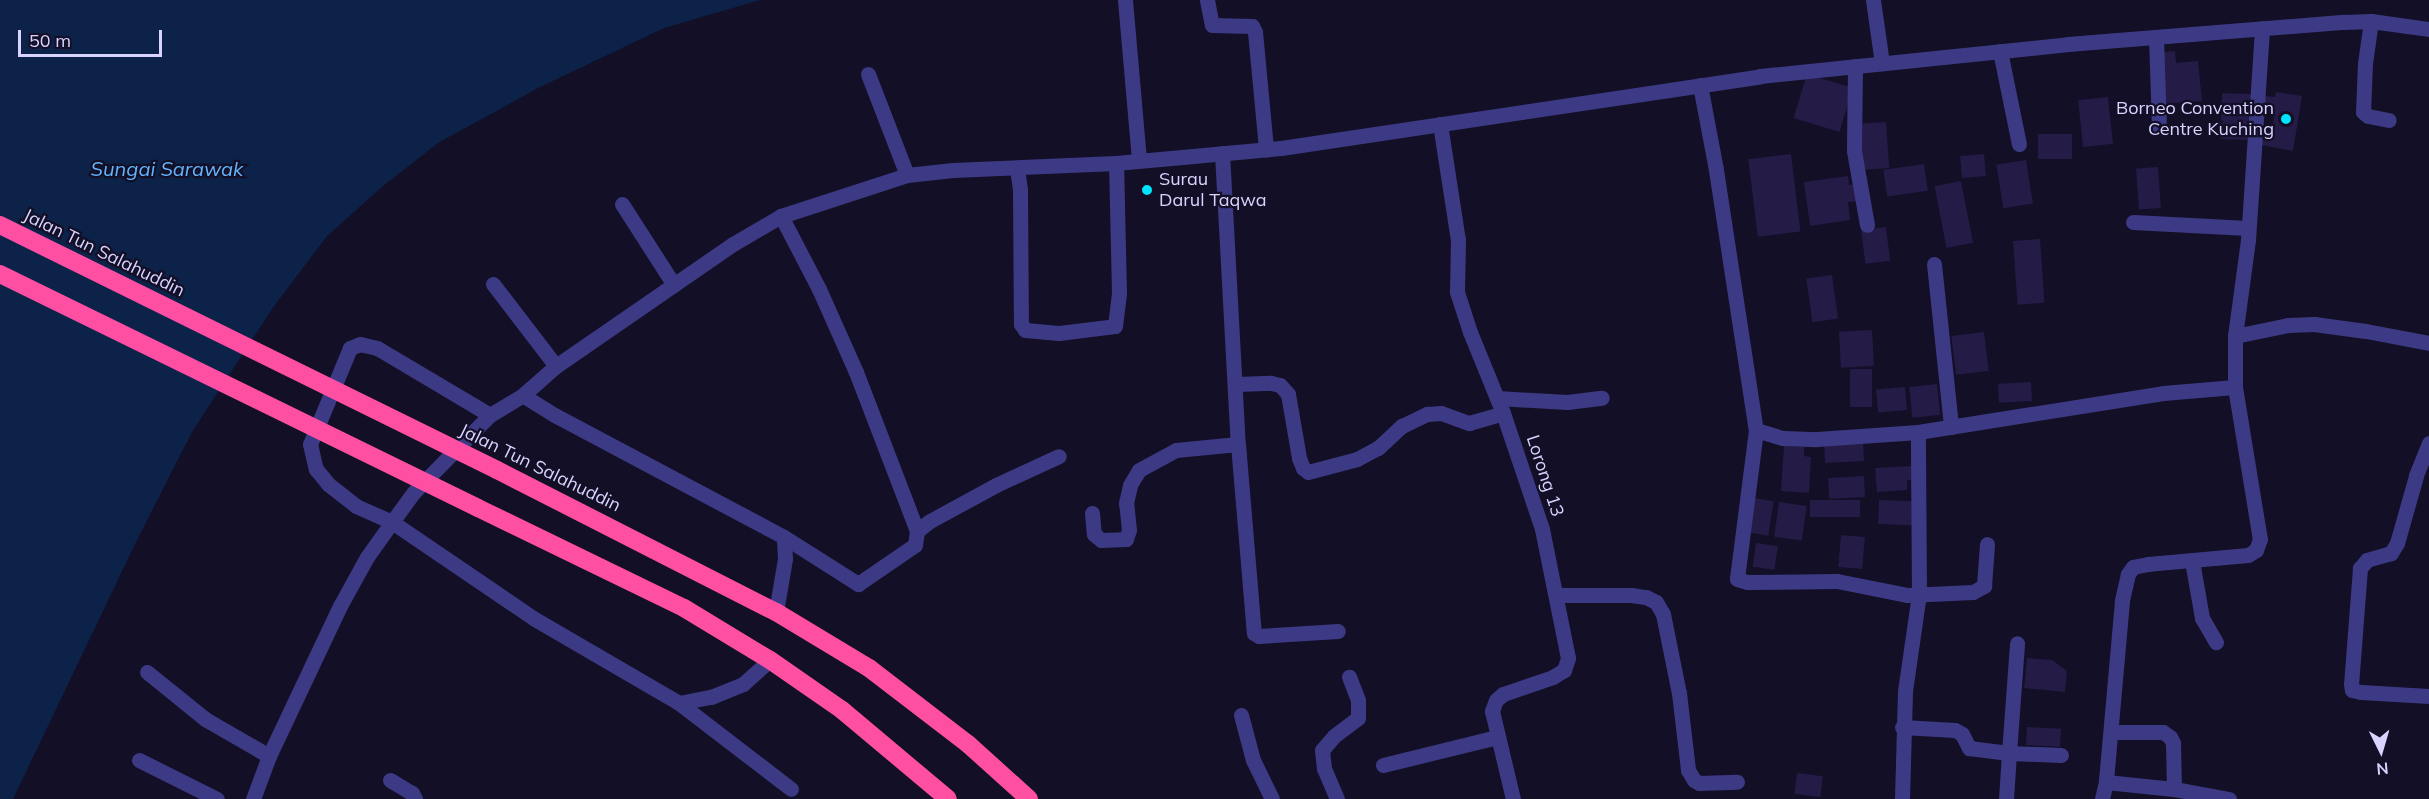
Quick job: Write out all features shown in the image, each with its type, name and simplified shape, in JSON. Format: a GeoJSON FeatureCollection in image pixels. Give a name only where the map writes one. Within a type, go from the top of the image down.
{"type":"FeatureCollection","features":[{"type":"Feature","properties":{"kind":"highway","name":"Jalan Tun Salahuddin"},"geometry":{"type":"LineString","coordinates":[[0,225],[497,470],[776,612],[869,668],[968,744],[1029,799]]}},
{"type":"Feature","properties":{"kind":"highway"},"geometry":{"type":"LineString","coordinates":[[0,274],[684,608],[770,660],[842,710],[948,799]]}},
{"type":"Feature","properties":{"kind":"street"},"geometry":{"type":"LineString","coordinates":[[1125,0],[1139,159]]}},
{"type":"Feature","properties":{"kind":"street"},"geometry":{"type":"LineString","coordinates":[[1207,0],[1212,25],[1252,26],[1255,32],[1266,149]]}},
{"type":"Feature","properties":{"kind":"street"},"geometry":{"type":"LineString","coordinates":[[1873,0],[1882,63]]}},
{"type":"Feature","properties":{"kind":"street"},"geometry":{"type":"LineString","coordinates":[[2371,21],[2365,63],[2363,112],[2368,117],[2389,120]]}},
{"type":"Feature","properties":{"kind":"street"},"geometry":{"type":"LineString","coordinates":[[253,799],[269,756],[340,606],[392,522],[414,492],[490,415],[522,395],[556,366],[733,244],[781,216],[907,175],[1116,163],[1139,159],[1266,149],[1700,85],[1855,66],[2262,28],[2371,21],[2429,29]]}},
{"type":"Feature","properties":{"kind":"street"},"geometry":{"type":"LineString","coordinates":[[2102,799],[2112,732],[2122,601],[2128,574],[2133,567],[2148,564],[2248,555],[2256,550],[2260,539],[2235,387],[2235,336],[2248,228],[2262,28]]}},
{"type":"Feature","properties":{"kind":"street"},"geometry":{"type":"LineString","coordinates":[[2156,37],[2159,128]]}},
{"type":"Feature","properties":{"kind":"street"},"geometry":{"type":"LineString","coordinates":[[2000,51],[2019,144]]}},
{"type":"Feature","properties":{"kind":"street"},"geometry":{"type":"LineString","coordinates":[[1855,66],[1854,151],[1867,225]]}},
{"type":"Feature","properties":{"kind":"street"},"geometry":{"type":"LineString","coordinates":[[868,74],[907,175]]}},
{"type":"Feature","properties":{"kind":"street"},"geometry":{"type":"LineString","coordinates":[[1700,85],[1716,170],[1756,430],[1737,579],[1747,582],[1837,581],[1907,595],[1973,592],[1984,586],[1987,544]]}},
{"type":"Feature","properties":{"kind":"street","name":"Lorong 13"},"geometry":{"type":"LineString","coordinates":[[1440,124],[1458,240],[1457,292],[1500,405],[1542,529],[1558,595],[1568,658],[1564,670],[1553,677],[1503,694],[1496,700],[1492,711],[1513,799]]}},
{"type":"Feature","properties":{"kind":"street"},"geometry":{"type":"LineString","coordinates":[[1222,153],[1239,444],[1254,633],[1259,636],[1338,631]]}},
{"type":"Feature","properties":{"kind":"street"},"geometry":{"type":"LineString","coordinates":[[1017,168],[1020,190],[1021,324],[1025,330],[1059,333],[1115,326],[1119,293],[1116,163]]}},
{"type":"Feature","properties":{"kind":"street"},"geometry":{"type":"LineString","coordinates":[[622,204],[674,285]]}},
{"type":"Feature","properties":{"kind":"street"},"geometry":{"type":"LineString","coordinates":[[522,395],[556,416],[784,537],[858,584],[915,545],[917,531],[856,372],[819,289],[781,216]]}},
{"type":"Feature","properties":{"kind":"street"},"geometry":{"type":"LineString","coordinates":[[2133,222],[2248,228]]}},
{"type":"Feature","properties":{"kind":"street"},"geometry":{"type":"LineString","coordinates":[[1934,264],[1951,427]]}},
{"type":"Feature","properties":{"kind":"street"},"geometry":{"type":"LineString","coordinates":[[493,284],[556,366]]}},
{"type":"Feature","properties":{"kind":"street"},"geometry":{"type":"LineString","coordinates":[[2235,336],[2288,325],[2314,324],[2429,343]]}},
{"type":"Feature","properties":{"kind":"street"},"geometry":{"type":"LineString","coordinates":[[490,415],[378,348],[360,344],[350,348],[310,444],[316,469],[328,484],[356,506],[392,522],[533,618],[679,703],[791,789]]}},
{"type":"Feature","properties":{"kind":"street"},"geometry":{"type":"LineString","coordinates":[[1236,384],[1270,383],[1280,385],[1288,394],[1299,458],[1303,468],[1308,472],[1357,459],[1378,448],[1402,426],[1427,414],[1441,413],[1469,423],[1500,405],[1602,398]]}},
{"type":"Feature","properties":{"kind":"street"},"geometry":{"type":"LineString","coordinates":[[1756,430],[1783,438],[1817,439],[1918,432],[2163,393],[2235,387]]}},
{"type":"Feature","properties":{"kind":"street"},"geometry":{"type":"LineString","coordinates":[[1902,799],[1902,727],[1919,594],[1918,432]]}},
{"type":"Feature","properties":{"kind":"street"},"geometry":{"type":"LineString","coordinates":[[2429,443],[2416,476],[2397,543],[2391,553],[2367,560],[2360,568],[2351,684],[2352,690],[2361,692],[2429,696]]}},
{"type":"Feature","properties":{"kind":"street"},"geometry":{"type":"LineString","coordinates":[[1092,513],[1094,534],[1101,540],[1109,542],[1126,539],[1129,530],[1126,503],[1130,485],[1140,470],[1176,450],[1239,444]]}},
{"type":"Feature","properties":{"kind":"street"},"geometry":{"type":"LineString","coordinates":[[917,531],[996,485],[1059,456]]}},
{"type":"Feature","properties":{"kind":"street"},"geometry":{"type":"LineString","coordinates":[[776,612],[784,559],[784,537]]}},
{"type":"Feature","properties":{"kind":"street"},"geometry":{"type":"LineString","coordinates":[[2192,561],[2202,618],[2216,642]]}},
{"type":"Feature","properties":{"kind":"street"},"geometry":{"type":"LineString","coordinates":[[1558,595],[1631,595],[1646,597],[1656,602],[1663,614],[1679,693],[1688,770],[1694,780],[1699,783],[1737,782]]}},
{"type":"Feature","properties":{"kind":"street"},"geometry":{"type":"LineString","coordinates":[[2006,799],[2017,643]]}},
{"type":"Feature","properties":{"kind":"street"},"geometry":{"type":"LineString","coordinates":[[679,703],[711,697],[743,684],[770,660]]}},
{"type":"Feature","properties":{"kind":"street"},"geometry":{"type":"LineString","coordinates":[[147,672],[205,719],[269,756]]}},
{"type":"Feature","properties":{"kind":"street"},"geometry":{"type":"LineString","coordinates":[[1337,799],[1324,769],[1322,750],[1334,736],[1358,718],[1358,700],[1349,677]]}},
{"type":"Feature","properties":{"kind":"street"},"geometry":{"type":"LineString","coordinates":[[1242,715],[1253,760],[1272,799]]}},
{"type":"Feature","properties":{"kind":"street"},"geometry":{"type":"LineString","coordinates":[[1902,727],[1955,730],[1962,734],[1969,748],[2009,753],[2061,755]]}},
{"type":"Feature","properties":{"kind":"street"},"geometry":{"type":"LineString","coordinates":[[2112,732],[2163,732],[2170,736],[2173,743],[2174,789]]}},
{"type":"Feature","properties":{"kind":"street"},"geometry":{"type":"LineString","coordinates":[[1383,765],[1497,737]]}},
{"type":"Feature","properties":{"kind":"street"},"geometry":{"type":"LineString","coordinates":[[140,760],[217,799]]}},
{"type":"Feature","properties":{"kind":"street"},"geometry":{"type":"LineString","coordinates":[[390,780],[412,793],[415,799]]}},
{"type":"Feature","properties":{"kind":"street"},"geometry":{"type":"LineString","coordinates":[[2106,782],[2174,789],[2229,799]]}},
{"type":"Feature","properties":{"kind":"water","name":"Sungai Sarawak"},"geometry":{"type":"Polygon","coordinates":[[[0,0],[760,0],[664,28],[538,88],[438,143],[383,186],[327,236],[272,309],[192,432],[137,540],[13,799],[0,799],[0,0]]]}},
{"type":"Feature","properties":{"kind":"building"},"geometry":{"type":"Polygon","coordinates":[[[2175,51],[2176,63],[2198,61],[2202,101],[2164,104],[2160,52],[2175,51]]]}},
{"type":"Feature","properties":{"kind":"building"},"geometry":{"type":"Polygon","coordinates":[[[1807,74],[1853,88],[1839,132],[1794,118],[1807,74]]]}},
{"type":"Feature","properties":{"kind":"building","name":"Borneo Convention Centre Kuching"},"geometry":{"type":"Polygon","coordinates":[[[2276,92],[2302,96],[2293,151],[2261,145],[2263,130],[2272,131],[2275,109],[2263,107],[2265,96],[2275,97],[2276,92]]]}},
{"type":"Feature","properties":{"kind":"building"},"geometry":{"type":"Polygon","coordinates":[[[2222,93],[2251,94],[2249,140],[2220,139],[2222,93]]]}},
{"type":"Feature","properties":{"kind":"building"},"geometry":{"type":"Polygon","coordinates":[[[2108,97],[2113,144],[2083,147],[2078,100],[2108,97]]]}},
{"type":"Feature","properties":{"kind":"building"},"geometry":{"type":"Polygon","coordinates":[[[1886,122],[1889,168],[1859,170],[1856,124],[1886,122]]]}},
{"type":"Feature","properties":{"kind":"building"},"geometry":{"type":"Polygon","coordinates":[[[2038,134],[2072,134],[2072,159],[2038,159],[2038,134]]]}},
{"type":"Feature","properties":{"kind":"building"},"geometry":{"type":"Polygon","coordinates":[[[1791,154],[1801,231],[1758,237],[1748,159],[1791,154]]]}},
{"type":"Feature","properties":{"kind":"building"},"geometry":{"type":"Polygon","coordinates":[[[1984,154],[1986,176],[1962,178],[1960,156],[1984,154]]]}},
{"type":"Feature","properties":{"kind":"building"},"geometry":{"type":"Polygon","coordinates":[[[2026,160],[2033,203],[2003,208],[1996,165],[2026,160]]]}},
{"type":"Feature","properties":{"kind":"building"},"geometry":{"type":"Polygon","coordinates":[[[1924,164],[1928,191],[1887,196],[1883,170],[1924,164]]]}},
{"type":"Feature","properties":{"kind":"building"},"geometry":{"type":"Polygon","coordinates":[[[2158,167],[2161,208],[2139,209],[2136,169],[2158,167]]]}},
{"type":"Feature","properties":{"kind":"building"},"geometry":{"type":"Polygon","coordinates":[[[1848,176],[1849,185],[1855,184],[1857,201],[1848,202],[1850,220],[1810,226],[1804,182],[1848,176]]]}},
{"type":"Feature","properties":{"kind":"building"},"geometry":{"type":"Polygon","coordinates":[[[1961,181],[1973,243],[1947,248],[1934,186],[1961,181]]]}},
{"type":"Feature","properties":{"kind":"building"},"geometry":{"type":"Polygon","coordinates":[[[1886,227],[1890,261],[1865,264],[1861,230],[1886,227]]]}},
{"type":"Feature","properties":{"kind":"building"},"geometry":{"type":"Polygon","coordinates":[[[2040,239],[2044,303],[2018,305],[2013,241],[2040,239]]]}},
{"type":"Feature","properties":{"kind":"building"},"geometry":{"type":"Polygon","coordinates":[[[1832,275],[1838,319],[1812,322],[1806,279],[1832,275]]]}},
{"type":"Feature","properties":{"kind":"building"},"geometry":{"type":"Polygon","coordinates":[[[1872,330],[1874,366],[1841,368],[1839,332],[1872,330]]]}},
{"type":"Feature","properties":{"kind":"building"},"geometry":{"type":"Polygon","coordinates":[[[1984,332],[1989,371],[1956,375],[1951,336],[1984,332]]]}},
{"type":"Feature","properties":{"kind":"building"},"geometry":{"type":"Polygon","coordinates":[[[1850,369],[1872,369],[1872,407],[1850,407],[1850,369]]]}},
{"type":"Feature","properties":{"kind":"building"},"geometry":{"type":"Polygon","coordinates":[[[2031,382],[2032,401],[1999,403],[1998,384],[2031,382]]]}},
{"type":"Feature","properties":{"kind":"building"},"geometry":{"type":"Polygon","coordinates":[[[1937,384],[1940,415],[1912,418],[1909,387],[1937,384]]]}},
{"type":"Feature","properties":{"kind":"building"},"geometry":{"type":"Polygon","coordinates":[[[1905,387],[1907,410],[1878,412],[1876,390],[1905,387]]]}},
{"type":"Feature","properties":{"kind":"building"},"geometry":{"type":"Polygon","coordinates":[[[1863,441],[1864,461],[1825,463],[1824,443],[1863,441]]]}},
{"type":"Feature","properties":{"kind":"building"},"geometry":{"type":"Polygon","coordinates":[[[1784,446],[1804,447],[1804,456],[1811,457],[1809,493],[1781,491],[1784,446]]]}},
{"type":"Feature","properties":{"kind":"building"},"geometry":{"type":"Polygon","coordinates":[[[1914,466],[1915,480],[1907,480],[1907,490],[1877,492],[1875,468],[1914,466]]]}},
{"type":"Feature","properties":{"kind":"building"},"geometry":{"type":"Polygon","coordinates":[[[1864,476],[1865,497],[1829,499],[1828,478],[1864,476]]]}},
{"type":"Feature","properties":{"kind":"building"},"geometry":{"type":"Polygon","coordinates":[[[1754,498],[1774,501],[1768,536],[1749,533],[1754,498]]]}},
{"type":"Feature","properties":{"kind":"building"},"geometry":{"type":"Polygon","coordinates":[[[1810,500],[1860,500],[1860,517],[1810,517],[1810,500]]]}},
{"type":"Feature","properties":{"kind":"building"},"geometry":{"type":"Polygon","coordinates":[[[1879,500],[1913,501],[1912,525],[1878,524],[1879,500]]]}},
{"type":"Feature","properties":{"kind":"building"},"geometry":{"type":"Polygon","coordinates":[[[1779,502],[1807,506],[1802,541],[1774,537],[1779,502]]]}},
{"type":"Feature","properties":{"kind":"building"},"geometry":{"type":"Polygon","coordinates":[[[1841,535],[1865,537],[1862,569],[1838,567],[1841,535]]]}},
{"type":"Feature","properties":{"kind":"building"},"geometry":{"type":"Polygon","coordinates":[[[1756,543],[1778,546],[1774,570],[1753,567],[1756,543]]]}},
{"type":"Feature","properties":{"kind":"building"},"geometry":{"type":"Polygon","coordinates":[[[2027,658],[2052,660],[2067,671],[2065,692],[2024,688],[2027,658]]]}},
{"type":"Feature","properties":{"kind":"building"},"geometry":{"type":"Polygon","coordinates":[[[2027,727],[2061,729],[2060,747],[2026,745],[2027,727]]]}},
{"type":"Feature","properties":{"kind":"building"},"geometry":{"type":"Polygon","coordinates":[[[1797,773],[1823,776],[1820,797],[1794,794],[1797,773]]]}},
{"type":"Feature","properties":{"kind":"place","name":"Borneo Convention Centre Kuching"},"geometry":{"type":"Point","coordinates":[2286,119]}},
{"type":"Feature","properties":{"kind":"place","name":"Surau Darul Taqwa"},"geometry":{"type":"Point","coordinates":[1147,190]}}]}
